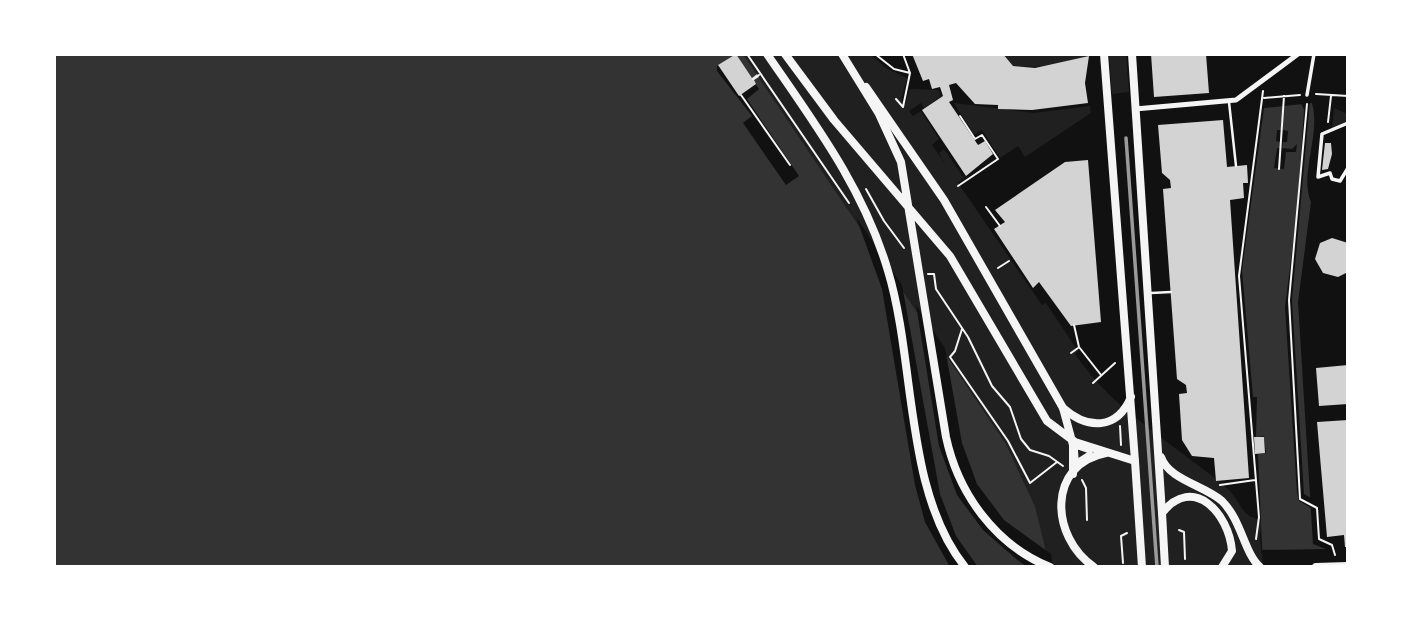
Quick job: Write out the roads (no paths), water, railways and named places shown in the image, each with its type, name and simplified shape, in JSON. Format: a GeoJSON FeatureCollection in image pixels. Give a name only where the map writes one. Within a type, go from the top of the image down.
{"type":"FeatureCollection","features":[{"type":"Feature","properties":{"kind":"main road"},"geometry":{"type":"LineString","coordinates":[[767,54],[851,181],[883,254],[896,305],[931,504],[943,533],[965,567]]}},
{"type":"Feature","properties":{"kind":"main road"},"geometry":{"type":"LineString","coordinates":[[786,54],[834,120],[950,256],[1043,414],[1054,427],[1072,440],[1135,461]]}},
{"type":"Feature","properties":{"kind":"main road"},"geometry":{"type":"LineString","coordinates":[[842,54],[938,189],[1063,408],[1072,440],[1074,474]]}},
{"type":"Feature","properties":{"kind":"main road"},"geometry":{"type":"LineString","coordinates":[[1104,54],[1142,567]]}},
{"type":"Feature","properties":{"kind":"main road"},"geometry":{"type":"LineString","coordinates":[[1132,54],[1166,567]]}},
{"type":"Feature","properties":{"kind":"main road"},"geometry":{"type":"LineString","coordinates":[[852,69],[884,122],[902,169],[946,437],[962,486],[976,509],[1002,536],[1031,558],[1050,567]]}},
{"type":"Feature","properties":{"kind":"main road"},"geometry":{"type":"LineString","coordinates":[[1063,408],[1082,420],[1104,423],[1121,416],[1131,397]]}},
{"type":"Feature","properties":{"kind":"main road"},"geometry":{"type":"LineString","coordinates":[[1158,448],[1168,470],[1207,489],[1228,508],[1241,527],[1255,562],[1261,567]]}},
{"type":"Feature","properties":{"kind":"main road"},"geometry":{"type":"LineString","coordinates":[[1094,567],[1074,549],[1063,528],[1062,498],[1074,474],[1090,459],[1109,453]]}},
{"type":"Feature","properties":{"kind":"main road"},"geometry":{"type":"LineString","coordinates":[[1161,513],[1173,500],[1186,495],[1210,507],[1223,521],[1230,538],[1231,557],[1222,567]]}},
{"type":"Feature","properties":{"kind":"main road"},"geometry":{"type":"LineString","coordinates":[[1316,567],[1348,566]]}},
{"type":"Feature","properties":{"kind":"street"},"geometry":{"type":"LineString","coordinates":[[1135,109],[1229,102],[1244,96],[1298,54]]}},
{"type":"Feature","properties":{"kind":"street"},"geometry":{"type":"LineString","coordinates":[[1307,95],[1314,54]]}},
{"type":"Feature","properties":{"kind":"street"},"geometry":{"type":"LineString","coordinates":[[1348,123],[1322,134],[1318,177],[1330,173],[1332,179],[1340,181],[1348,168]]}},
{"type":"Feature","properties":{"kind":"street"},"geometry":{"type":"LineString","coordinates":[[1076,447],[1091,452],[1087,454],[1077,461],[1076,447]]}},
{"type":"Feature","properties":{"kind":"lane"},"geometry":{"type":"LineString","coordinates":[[1229,102],[1236,166]]}},
{"type":"Feature","properties":{"kind":"lane"},"geometry":{"type":"LineString","coordinates":[[1147,293],[1171,292]]}},
{"type":"Feature","properties":{"kind":"railway"},"geometry":{"type":"LineString","coordinates":[[1126,138],[1157,567]]}}]}
